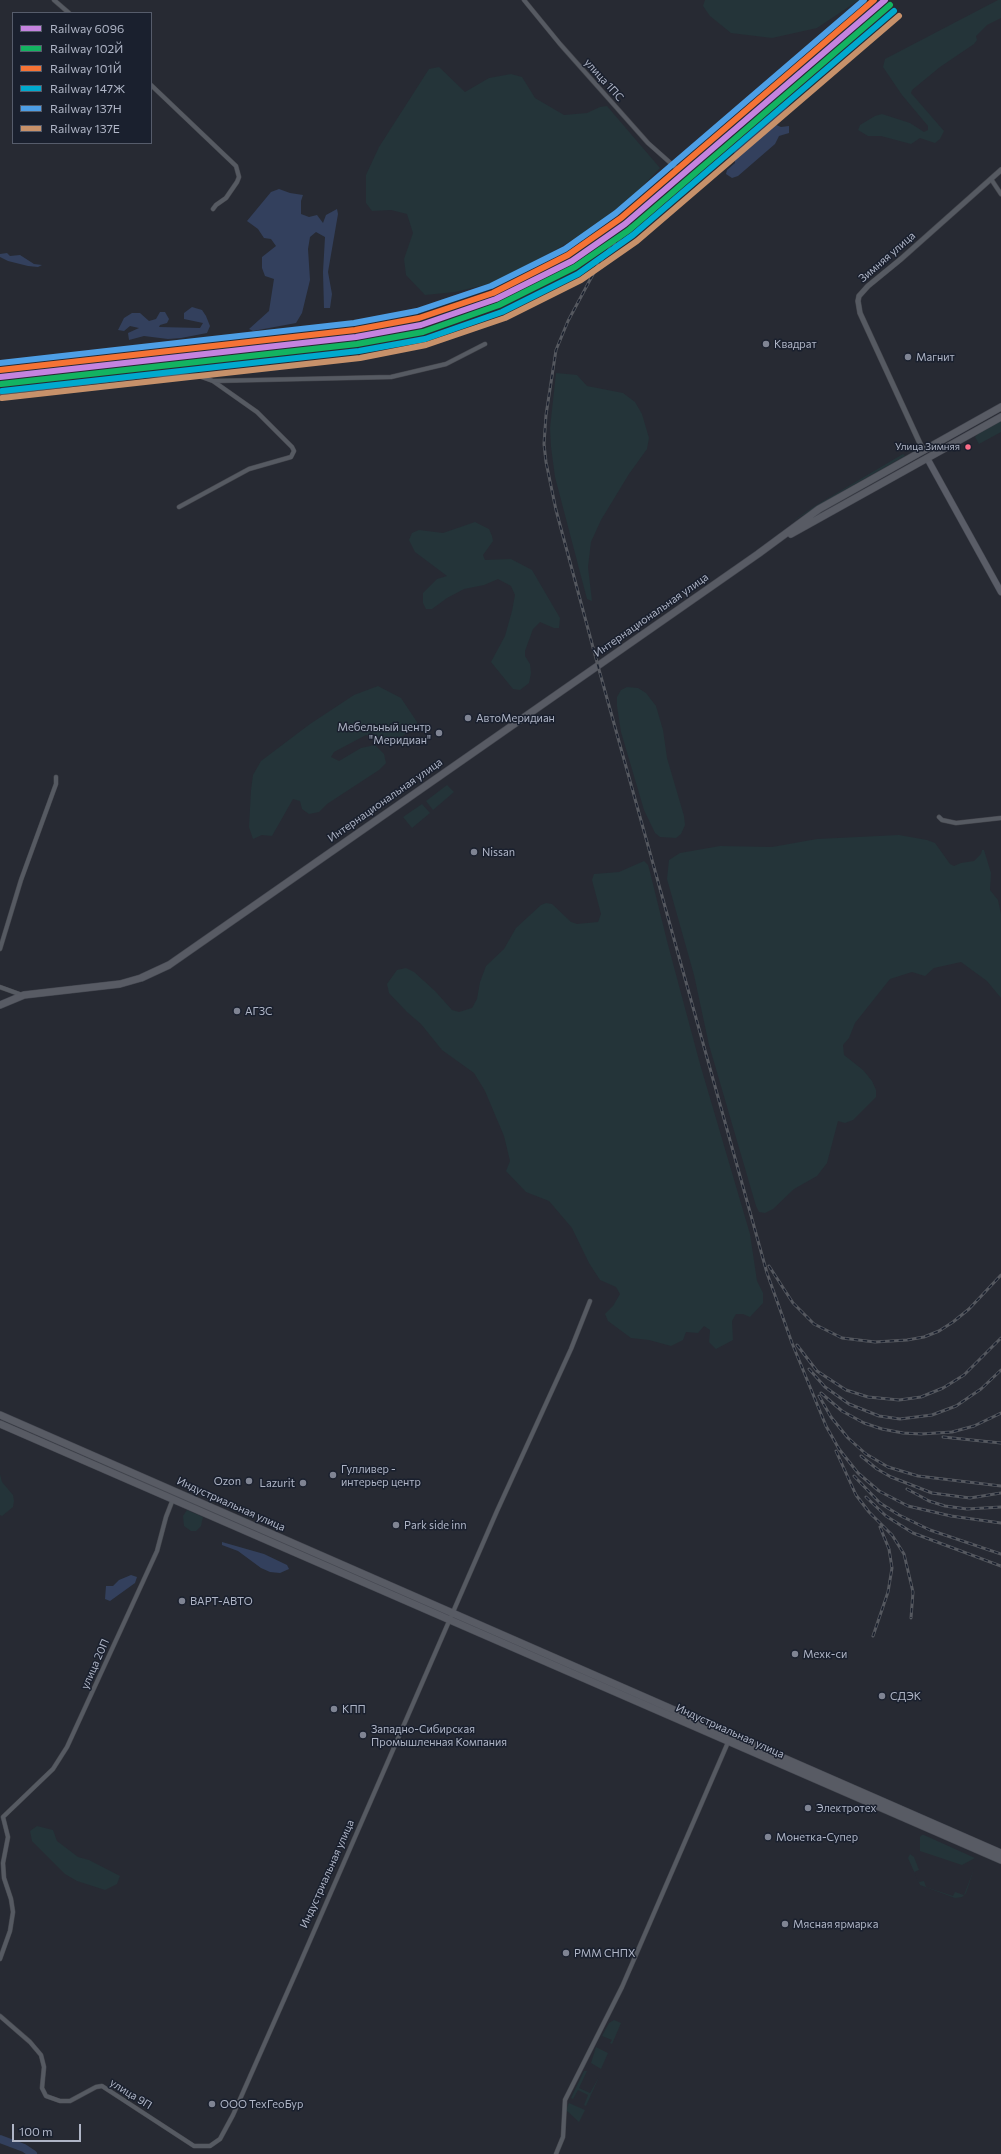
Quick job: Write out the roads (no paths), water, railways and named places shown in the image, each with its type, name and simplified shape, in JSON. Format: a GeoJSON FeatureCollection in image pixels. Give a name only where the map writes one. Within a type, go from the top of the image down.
{"type":"FeatureCollection","features":[{"type":"Feature","properties":{"kind":"main road","name":"Интернациональная улица"},"geometry":{"type":"LineString","coordinates":[[0,1005],[24,995],[120,984],[142,978],[169,965],[832,501],[1001,408]]}},
{"type":"Feature","properties":{"kind":"main road","name":"Интернациональная улица"},"geometry":{"type":"LineString","coordinates":[[758,554],[830,511],[1001,417]]}},
{"type":"Feature","properties":{"kind":"main road"},"geometry":{"type":"LineString","coordinates":[[923,450],[1001,592]]}},
{"type":"Feature","properties":{"kind":"main road","name":"Индустриальная улица"},"geometry":{"type":"LineString","coordinates":[[0,1415],[1001,1853]]}},
{"type":"Feature","properties":{"kind":"main road","name":"Индустриальная улица"},"geometry":{"type":"LineString","coordinates":[[0,1424],[1001,1860]]}},
{"type":"Feature","properties":{"kind":"street"},"geometry":{"type":"LineString","coordinates":[[54,0],[68,12]]}},
{"type":"Feature","properties":{"kind":"street","name":"улица 1ПС"},"geometry":{"type":"LineString","coordinates":[[524,0],[560,44],[648,143],[675,167]]}},
{"type":"Feature","properties":{"kind":"street"},"geometry":{"type":"LineString","coordinates":[[152,86],[236,166],[239,177],[237,182],[226,198],[213,209]]}},
{"type":"Feature","properties":{"kind":"street","name":"Зимняя улица"},"geometry":{"type":"LineString","coordinates":[[923,450],[860,313],[858,301],[859,296],[868,286],[901,259],[1001,170]]}},
{"type":"Feature","properties":{"kind":"street"},"geometry":{"type":"LineString","coordinates":[[991,179],[1001,194]]}},
{"type":"Feature","properties":{"kind":"street"},"geometry":{"type":"LineString","coordinates":[[213,381],[391,377],[446,364],[484,344]]}},
{"type":"Feature","properties":{"kind":"street"},"geometry":{"type":"LineString","coordinates":[[0,393],[167,374],[199,376],[213,381],[257,412],[292,447],[293,454],[291,457],[249,469],[179,507]]}},
{"type":"Feature","properties":{"kind":"street"},"geometry":{"type":"LineString","coordinates":[[0,949],[21,880],[56,784],[56,777]]}},
{"type":"Feature","properties":{"kind":"street"},"geometry":{"type":"LineString","coordinates":[[938,817],[942,820],[956,823],[1001,818]]}},
{"type":"Feature","properties":{"kind":"street"},"geometry":{"type":"LineString","coordinates":[[0,987],[24,995]]}},
{"type":"Feature","properties":{"kind":"street"},"geometry":{"type":"LineString","coordinates":[[7,1002],[11,996],[9,991]]}},
{"type":"Feature","properties":{"kind":"street"},"geometry":{"type":"LineString","coordinates":[[453,1613],[497,1511],[571,1349],[590,1301]]}},
{"type":"Feature","properties":{"kind":"street","name":"улица 20П"},"geometry":{"type":"LineString","coordinates":[[0,1959],[10,1931],[13,1912],[11,1899],[4,1878],[3,1863],[8,1837],[3,1817],[49,1774],[67,1747],[153,1561],[173,1500]]}},
{"type":"Feature","properties":{"kind":"street","name":"Индустриальная улица"},"geometry":{"type":"LineString","coordinates":[[223,2134],[453,1613]]}},
{"type":"Feature","properties":{"kind":"street"},"geometry":{"type":"LineString","coordinates":[[556,2154],[563,2137],[565,2100],[622,1987],[732,1734]]}},
{"type":"Feature","properties":{"kind":"street","name":"улица 9П"},"geometry":{"type":"LineString","coordinates":[[0,2016],[30,2042],[41,2055],[44,2067],[42,2088],[46,2096],[60,2101],[70,2101],[96,2087],[102,2086],[194,2146],[210,2146],[217,2142],[223,2134]]}},
{"type":"Feature","properties":{"kind":"water"},"geometry":{"type":"Polygon","coordinates":[[[791,103],[774,124],[781,127],[789,126],[789,133],[779,136],[775,144],[738,176],[732,178],[726,174],[727,170],[735,163],[734,149],[741,138],[791,103]]]}},
{"type":"Feature","properties":{"kind":"water"},"geometry":{"type":"Polygon","coordinates":[[[279,189],[290,193],[303,195],[301,201],[301,214],[309,217],[317,215],[323,223],[326,215],[337,209],[338,214],[328,272],[332,294],[330,308],[324,308],[323,272],[325,237],[316,232],[310,237],[308,249],[310,280],[302,313],[296,323],[253,331],[249,329],[269,311],[274,279],[265,276],[262,268],[262,257],[276,246],[271,239],[264,238],[258,229],[247,221],[271,192],[279,189]]]}},
{"type":"Feature","properties":{"kind":"water"},"geometry":{"type":"Polygon","coordinates":[[[7,253],[10,256],[20,255],[34,264],[42,265],[38,267],[28,266],[8,261],[0,257],[0,254],[7,253]]]}},
{"type":"Feature","properties":{"kind":"water"},"geometry":{"type":"Polygon","coordinates":[[[192,307],[202,310],[206,316],[210,326],[207,333],[181,338],[168,339],[144,336],[129,340],[128,333],[139,328],[130,326],[124,331],[118,330],[124,318],[132,313],[140,313],[149,321],[156,319],[160,312],[165,312],[169,319],[167,323],[160,325],[159,327],[200,328],[203,323],[184,319],[184,313],[192,307]]]}},
{"type":"Feature","properties":{"kind":"water"},"geometry":{"type":"Polygon","coordinates":[[[222,1542],[264,1554],[287,1565],[289,1569],[280,1573],[270,1572],[261,1568],[238,1551],[222,1545],[222,1542]]]}},
{"type":"Feature","properties":{"kind":"water"},"geometry":{"type":"Polygon","coordinates":[[[131,1575],[137,1577],[135,1583],[110,1601],[105,1599],[106,1586],[113,1586],[119,1580],[131,1575]]]}},
{"type":"Feature","properties":{"kind":"waterway"},"geometry":{"type":"LineString","coordinates":[[0,2139],[24,2148],[33,2154]]}},
{"type":"Feature","properties":{"kind":"railway"},"geometry":{"type":"LineString","coordinates":[[631,226],[607,252],[598,265],[568,321],[556,350],[546,415],[544,444],[546,462],[556,510],[598,666],[767,1273],[792,1343],[826,1426],[839,1449],[858,1473],[879,1491],[908,1506],[951,1516],[1001,1523]]}},
{"type":"Feature","properties":{"kind":"railway"},"geometry":{"type":"LineString","coordinates":[[769,1266],[793,1303],[814,1324],[842,1338],[875,1342],[907,1340],[924,1337],[939,1331],[969,1309],[1001,1275]]}},
{"type":"Feature","properties":{"kind":"railway"},"geometry":{"type":"LineString","coordinates":[[797,1345],[817,1371],[846,1390],[868,1397],[899,1400],[921,1397],[943,1388],[964,1375],[1001,1338]]}},
{"type":"Feature","properties":{"kind":"railway"},"geometry":{"type":"LineString","coordinates":[[809,1369],[825,1387],[849,1404],[879,1416],[900,1419],[932,1415],[956,1406],[981,1389],[1001,1370]]}},
{"type":"Feature","properties":{"kind":"railway"},"geometry":{"type":"LineString","coordinates":[[821,1393],[842,1411],[864,1423],[882,1429],[903,1433],[921,1434],[952,1432],[974,1426],[1001,1413]]}},
{"type":"Feature","properties":{"kind":"railway"},"geometry":{"type":"LineString","coordinates":[[819,1396],[831,1417],[848,1438],[866,1454],[888,1467],[918,1476],[1001,1486]]}},
{"type":"Feature","properties":{"kind":"railway"},"geometry":{"type":"LineString","coordinates":[[943,1437],[1001,1443]]}},
{"type":"Feature","properties":{"kind":"railway"},"geometry":{"type":"LineString","coordinates":[[836,1451],[856,1495],[869,1512],[892,1535],[904,1554],[913,1592],[911,1618]]}},
{"type":"Feature","properties":{"kind":"railway"},"geometry":{"type":"LineString","coordinates":[[861,1456],[877,1469],[891,1477],[932,1493],[970,1498],[1001,1493]]}},
{"type":"Feature","properties":{"kind":"railway"},"geometry":{"type":"LineString","coordinates":[[854,1476],[880,1503],[899,1515],[930,1530],[1001,1554]]}},
{"type":"Feature","properties":{"kind":"railway"},"geometry":{"type":"LineString","coordinates":[[907,1489],[929,1501],[945,1506],[967,1509],[1001,1507]]}},
{"type":"Feature","properties":{"kind":"railway"},"geometry":{"type":"LineString","coordinates":[[866,1497],[886,1516],[913,1533],[1001,1566]]}},
{"type":"Feature","properties":{"kind":"railway"},"geometry":{"type":"LineString","coordinates":[[873,1636],[888,1592],[892,1568],[889,1549],[880,1527]]}},
{"type":"Feature","properties":{"kind":"rail line","name":"137Н"},"geometry":{"type":"LineString","coordinates":[[0,363],[354,323],[417,311],[491,286],[565,249],[616,213],[864,0]]}},
{"type":"Feature","properties":{"kind":"rail line","name":"101Й"},"geometry":{"type":"LineString","coordinates":[[0,370],[355,330],[419,318],[493,293],[568,255],[621,218],[874,0]]}},
{"type":"Feature","properties":{"kind":"rail line","name":"6096"},"geometry":{"type":"LineString","coordinates":[[0,377],[356,337],[421,325],[496,299],[572,261],[625,224],[885,0]]}},
{"type":"Feature","properties":{"kind":"rail line","name":"102Й"},"geometry":{"type":"LineString","coordinates":[[1,384],[357,344],[423,332],[499,305],[575,267],[629,230],[890,5]]}},
{"type":"Feature","properties":{"kind":"rail line","name":"147Ж"},"geometry":{"type":"LineString","coordinates":[[2,391],[359,351],[425,339],[502,312],[578,274],[633,235],[894,11]]}},
{"type":"Feature","properties":{"kind":"rail line","name":"137Е"},"geometry":{"type":"LineString","coordinates":[[2,398],[360,358],[426,345],[505,318],[581,280],[637,241],[899,16]]}},
{"type":"Feature","properties":{"kind":"place","name":"Квадрат"},"geometry":{"type":"Point","coordinates":[766,344]}},
{"type":"Feature","properties":{"kind":"place","name":"Магнит"},"geometry":{"type":"Point","coordinates":[908,357]}},
{"type":"Feature","properties":{"kind":"place","name":"Улица Зимняя"},"geometry":{"type":"Point","coordinates":[968,447]}},
{"type":"Feature","properties":{"kind":"place","name":"АвтоМеридиан"},"geometry":{"type":"Point","coordinates":[468,718]}},
{"type":"Feature","properties":{"kind":"place","name":"Мебельный центр \"Меридиан\""},"geometry":{"type":"Point","coordinates":[439,733]}},
{"type":"Feature","properties":{"kind":"place","name":"Nissan"},"geometry":{"type":"Point","coordinates":[474,852]}},
{"type":"Feature","properties":{"kind":"place","name":"АГЗС"},"geometry":{"type":"Point","coordinates":[237,1011]}},
{"type":"Feature","properties":{"kind":"place","name":"Гулливер - интерьер центр"},"geometry":{"type":"Point","coordinates":[333,1475]}},
{"type":"Feature","properties":{"kind":"place","name":"Ozon"},"geometry":{"type":"Point","coordinates":[249,1481]}},
{"type":"Feature","properties":{"kind":"place","name":"Lazurit"},"geometry":{"type":"Point","coordinates":[303,1483]}},
{"type":"Feature","properties":{"kind":"place","name":"Park side inn"},"geometry":{"type":"Point","coordinates":[396,1525]}},
{"type":"Feature","properties":{"kind":"place","name":"ВАРТ-АВТО"},"geometry":{"type":"Point","coordinates":[182,1601]}},
{"type":"Feature","properties":{"kind":"place","name":"Мехк-си"},"geometry":{"type":"Point","coordinates":[795,1654]}},
{"type":"Feature","properties":{"kind":"place","name":"СДЭК"},"geometry":{"type":"Point","coordinates":[882,1696]}},
{"type":"Feature","properties":{"kind":"place","name":"КПП"},"geometry":{"type":"Point","coordinates":[334,1709]}},
{"type":"Feature","properties":{"kind":"place","name":"Западно-Сибирская Промышленная Компания"},"geometry":{"type":"Point","coordinates":[363,1735]}},
{"type":"Feature","properties":{"kind":"place","name":"Электротех"},"geometry":{"type":"Point","coordinates":[808,1808]}},
{"type":"Feature","properties":{"kind":"place","name":"Монетка-Супер"},"geometry":{"type":"Point","coordinates":[768,1837]}},
{"type":"Feature","properties":{"kind":"place","name":"Мясная ярмарка"},"geometry":{"type":"Point","coordinates":[785,1924]}},
{"type":"Feature","properties":{"kind":"place","name":"РММ СНПХ"},"geometry":{"type":"Point","coordinates":[566,1953]}},
{"type":"Feature","properties":{"kind":"place","name":"ООО ТехГеоБур"},"geometry":{"type":"Point","coordinates":[212,2104]}}]}
